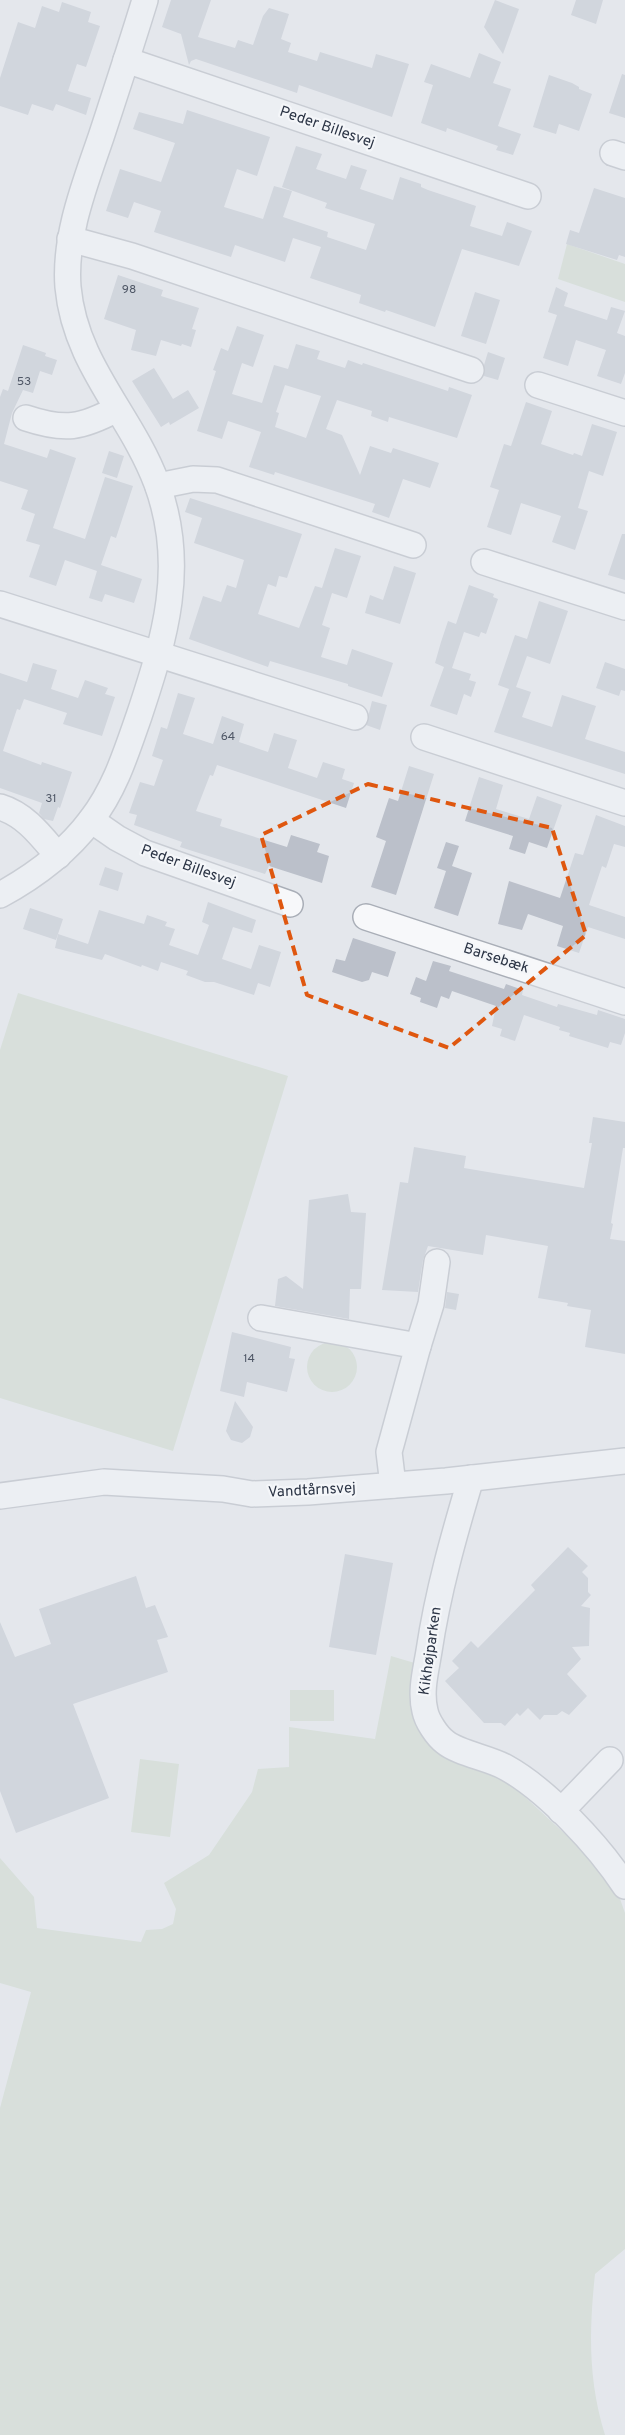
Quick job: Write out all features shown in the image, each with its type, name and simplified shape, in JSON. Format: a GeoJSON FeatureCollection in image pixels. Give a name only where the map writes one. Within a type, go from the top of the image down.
{"type":"FeatureCollection","features":[{"type":"Feature","properties":{"kind":"street"},"geometry":{"type":"LineString","coordinates":[[0,895],[31,877],[58,856],[91,820],[120,769],[160,654],[169,613],[172,572],[167,523],[158,486],[142,449],[88,362],[78,336],[68,287],[70,239],[86,162],[126,60],[145,0]]}},
{"type":"Feature","properties":{"kind":"street","name":"Peder Billesvej"},"geometry":{"type":"LineString","coordinates":[[126,60],[528,196]]}},
{"type":"Feature","properties":{"kind":"street"},"geometry":{"type":"LineString","coordinates":[[70,239],[132,256],[471,370]]}},
{"type":"Feature","properties":{"kind":"street"},"geometry":{"type":"LineString","coordinates":[[538,385],[625,413]]}},
{"type":"Feature","properties":{"kind":"street"},"geometry":{"type":"LineString","coordinates":[[26,418],[49,426],[70,426],[96,420],[117,409]]}},
{"type":"Feature","properties":{"kind":"street"},"geometry":{"type":"LineString","coordinates":[[158,486],[193,479],[217,480],[413,545]]}},
{"type":"Feature","properties":{"kind":"street"},"geometry":{"type":"LineString","coordinates":[[484,562],[625,607]]}},
{"type":"Feature","properties":{"kind":"street"},"geometry":{"type":"LineString","coordinates":[[0,604],[355,717]]}},
{"type":"Feature","properties":{"kind":"street"},"geometry":{"type":"LineString","coordinates":[[424,737],[625,803]]}},
{"type":"Feature","properties":{"kind":"street"},"geometry":{"type":"LineString","coordinates":[[0,807],[16,813],[30,823],[58,856]]}},
{"type":"Feature","properties":{"kind":"street","name":"Peder Billesvej"},"geometry":{"type":"LineString","coordinates":[[91,820],[145,854],[290,904]]}},
{"type":"Feature","properties":{"kind":"street","name":"Barsebæk"},"geometry":{"type":"LineString","coordinates":[[366,917],[625,1002]]}},
{"type":"Feature","properties":{"kind":"street"},"geometry":{"type":"LineString","coordinates":[[393,1485],[389,1452],[431,1304],[437,1262]]}},
{"type":"Feature","properties":{"kind":"street"},"geometry":{"type":"LineString","coordinates":[[261,1318],[418,1346]]}},
{"type":"Feature","properties":{"kind":"street","name":"Vandtårnsvej"},"geometry":{"type":"LineString","coordinates":[[0,1496],[104,1482],[223,1489],[252,1494],[308,1492],[446,1481],[625,1461]]}},
{"type":"Feature","properties":{"kind":"street","name":"Kikhøjparken"},"geometry":{"type":"LineString","coordinates":[[472,1478],[454,1531],[434,1615],[423,1688],[425,1711],[445,1743],[504,1766],[528,1781],[561,1811],[610,1862],[625,1886]]}},
{"type":"Feature","properties":{"kind":"street","name":"Kikhøjparken"},"geometry":{"type":"LineString","coordinates":[[446,1481],[454,1531]]}},
{"type":"Feature","properties":{"kind":"street"},"geometry":{"type":"LineString","coordinates":[[561,1811],[610,1760]]}},
{"type":"Feature","properties":{"kind":"highlighted area"},"geometry":{"type":"Polygon","coordinates":[[[368,784],[552,828],[586,935],[449,1048],[307,995],[261,835],[368,784]]]}},
{"type":"Feature","properties":{"kind":"green space"},"geometry":{"type":"Polygon","coordinates":[[[567,244],[625,264],[625,302],[558,279],[567,244]]]}},
{"type":"Feature","properties":{"kind":"green space"},"geometry":{"type":"Polygon","coordinates":[[[18,993],[288,1076],[173,1451],[0,1398],[0,1050],[18,993]]]}},
{"type":"Feature","properties":{"kind":"green space"},"geometry":{"type":"Polygon","coordinates":[[[332,1342],[341,1344],[352,1353],[357,1367],[355,1376],[346,1387],[332,1392],[323,1390],[312,1381],[307,1367],[309,1358],[318,1347],[332,1342]]]}},
{"type":"Feature","properties":{"kind":"green space"},"geometry":{"type":"Polygon","coordinates":[[[391,1656],[418,1664],[415,1716],[423,1737],[447,1756],[511,1784],[579,1847],[619,1896],[625,1913],[625,2249],[595,2274],[591,2335],[595,2395],[605,2435],[0,2435],[0,2108],[31,1992],[0,1983],[0,1858],[34,1897],[37,1928],[141,1942],[146,1930],[162,1929],[173,1924],[176,1909],[164,1883],[209,1855],[252,1792],[258,1769],[289,1767],[289,1727],[375,1739],[391,1656]]]}},
{"type":"Feature","properties":{"kind":"green space"},"geometry":{"type":"Polygon","coordinates":[[[290,1690],[334,1690],[334,1721],[290,1721],[290,1690]]]}},
{"type":"Feature","properties":{"kind":"green space"},"geometry":{"type":"Polygon","coordinates":[[[140,1759],[179,1764],[170,1837],[131,1832],[140,1759]]]}},
{"type":"Feature","properties":{"kind":"building"},"geometry":{"type":"Polygon","coordinates":[[[171,0],[211,0],[198,37],[235,48],[238,40],[253,45],[263,16],[269,8],[289,14],[281,39],[291,43],[288,52],[317,61],[320,52],[372,68],[376,54],[409,64],[392,117],[299,85],[297,93],[196,59],[191,61],[189,65],[181,34],[162,27],[171,0]]]}},
{"type":"Feature","properties":{"kind":"building"},"geometry":{"type":"Polygon","coordinates":[[[495,0],[519,9],[503,54],[484,27],[495,0]]]}},
{"type":"Feature","properties":{"kind":"building"},"geometry":{"type":"Polygon","coordinates":[[[576,0],[603,0],[596,24],[571,15],[576,0]]]}},
{"type":"Feature","properties":{"kind":"building"},"geometry":{"type":"Polygon","coordinates":[[[62,2],[91,12],[88,22],[100,26],[86,67],[77,64],[68,91],[91,98],[86,115],[56,104],[53,111],[32,104],[28,115],[0,106],[0,78],[18,22],[35,28],[42,6],[59,12],[62,2]]]}},
{"type":"Feature","properties":{"kind":"building"},"geometry":{"type":"Polygon","coordinates":[[[479,53],[501,62],[493,83],[511,89],[498,126],[521,134],[513,155],[496,150],[498,146],[447,128],[446,132],[421,123],[433,85],[424,82],[431,64],[470,78],[479,53]]]}},
{"type":"Feature","properties":{"kind":"building"},"geometry":{"type":"Polygon","coordinates":[[[622,74],[625,75],[625,118],[609,113],[622,74]]]}},
{"type":"Feature","properties":{"kind":"building"},"geometry":{"type":"Polygon","coordinates":[[[549,75],[572,83],[579,87],[579,89],[592,94],[579,131],[559,124],[556,134],[533,127],[549,75]]]}},
{"type":"Feature","properties":{"kind":"building"},"geometry":{"type":"Polygon","coordinates":[[[187,110],[270,137],[257,176],[237,169],[224,207],[263,219],[274,186],[292,191],[283,217],[328,232],[327,237],[366,250],[375,224],[325,208],[327,203],[282,187],[296,146],[322,154],[316,169],[346,179],[351,165],[367,170],[360,189],[393,200],[400,177],[421,184],[421,187],[428,190],[476,206],[470,226],[502,236],[507,222],[532,231],[519,266],[462,249],[435,327],[359,303],[361,295],[310,278],[321,247],[293,238],[285,262],[235,245],[231,257],[154,232],[161,211],[134,202],[128,218],[106,211],[120,169],[161,182],[175,143],[133,129],[139,112],[183,124],[187,110]]]}},
{"type":"Feature","properties":{"kind":"building"},"geometry":{"type":"Polygon","coordinates":[[[594,188],[625,198],[625,257],[619,255],[617,260],[566,244],[570,230],[579,233],[594,188]]]}},
{"type":"Feature","properties":{"kind":"building"},"geometry":{"type":"Polygon","coordinates":[[[118,275],[163,290],[161,296],[199,308],[192,329],[196,330],[191,347],[161,340],[156,356],[131,350],[136,330],[104,319],[118,275]]]}},
{"type":"Feature","properties":{"kind":"building"},"geometry":{"type":"Polygon","coordinates":[[[556,287],[568,293],[564,306],[607,320],[611,307],[625,311],[617,333],[625,336],[625,373],[621,384],[597,376],[606,350],[576,340],[568,366],[543,358],[557,315],[548,312],[556,287]]]}},
{"type":"Feature","properties":{"kind":"building"},"geometry":{"type":"Polygon","coordinates":[[[475,292],[500,300],[486,344],[461,336],[475,292]]]}},
{"type":"Feature","properties":{"kind":"building"},"geometry":{"type":"Polygon","coordinates":[[[237,326],[264,335],[253,367],[242,363],[232,394],[262,403],[274,365],[288,369],[296,344],[320,351],[317,359],[345,368],[348,360],[362,365],[363,363],[448,391],[449,387],[472,395],[457,438],[389,417],[388,422],[371,416],[372,411],[337,400],[326,429],[342,435],[360,475],[370,446],[391,453],[393,448],[439,463],[430,488],[403,479],[389,518],[372,512],[375,504],[275,472],[274,475],[249,467],[261,432],[228,421],[222,439],[197,431],[216,371],[213,370],[221,348],[228,351],[237,326]],[[285,385],[276,412],[279,413],[275,427],[306,438],[321,396],[285,385]]]}},
{"type":"Feature","properties":{"kind":"building"},"geometry":{"type":"Polygon","coordinates":[[[23,345],[46,353],[45,356],[57,360],[52,375],[40,371],[33,393],[23,390],[12,413],[4,444],[47,458],[50,449],[76,458],[53,528],[85,539],[105,477],[133,486],[116,538],[111,536],[101,565],[142,579],[134,603],[105,594],[102,602],[89,598],[97,571],[65,560],[56,586],[29,577],[40,545],[26,541],[35,514],[21,509],[28,490],[0,481],[0,397],[3,389],[8,391],[23,345]]]}},
{"type":"Feature","properties":{"kind":"building"},"geometry":{"type":"Polygon","coordinates":[[[488,352],[505,358],[498,380],[484,376],[484,365],[488,352]]]}},
{"type":"Feature","properties":{"kind":"building"},"geometry":{"type":"Polygon","coordinates":[[[154,368],[173,399],[188,390],[199,408],[170,425],[169,422],[161,427],[132,381],[154,368]]]}},
{"type":"Feature","properties":{"kind":"building"},"geometry":{"type":"Polygon","coordinates":[[[526,402],[552,411],[541,444],[573,455],[574,453],[582,456],[592,424],[617,432],[603,476],[589,471],[578,508],[588,511],[575,550],[552,542],[561,516],[521,503],[511,535],[487,527],[499,490],[490,487],[504,444],[511,446],[526,402]]]}},
{"type":"Feature","properties":{"kind":"building"},"geometry":{"type":"Polygon","coordinates":[[[109,451],[124,456],[117,478],[102,473],[109,451]]]}},
{"type":"Feature","properties":{"kind":"building"},"geometry":{"type":"Polygon","coordinates":[[[190,498],[302,534],[287,578],[279,576],[276,587],[268,584],[258,614],[299,628],[315,586],[322,588],[335,548],[361,556],[347,598],[332,593],[322,625],[330,628],[321,657],[347,665],[352,649],[393,663],[382,697],[348,686],[348,684],[270,661],[268,667],[189,639],[203,596],[221,602],[227,585],[236,588],[244,560],[194,543],[202,518],[185,512],[190,498]]]}},
{"type":"Feature","properties":{"kind":"building"},"geometry":{"type":"Polygon","coordinates":[[[622,534],[625,534],[625,580],[608,575],[622,534]]]}},
{"type":"Feature","properties":{"kind":"building"},"geometry":{"type":"Polygon","coordinates":[[[394,566],[416,573],[400,624],[365,613],[370,595],[383,600],[394,566]]]}},
{"type":"Feature","properties":{"kind":"building"},"geometry":{"type":"Polygon","coordinates":[[[469,585],[494,594],[493,597],[498,599],[486,634],[481,632],[479,637],[464,632],[452,668],[471,674],[469,680],[476,682],[471,697],[464,694],[457,715],[430,706],[444,667],[435,663],[441,642],[448,621],[456,624],[469,585]]]}},
{"type":"Feature","properties":{"kind":"building"},"geometry":{"type":"Polygon","coordinates":[[[539,601],[568,611],[550,664],[527,656],[516,687],[531,692],[522,717],[552,727],[562,695],[596,706],[585,739],[625,752],[625,774],[494,732],[509,689],[498,685],[515,635],[527,639],[539,601]]]}},
{"type":"Feature","properties":{"kind":"building"},"geometry":{"type":"Polygon","coordinates":[[[605,662],[625,669],[625,691],[621,690],[619,696],[596,688],[605,662]]]}},
{"type":"Feature","properties":{"kind":"building"},"geometry":{"type":"Polygon","coordinates":[[[33,663],[57,670],[51,689],[78,698],[85,680],[108,688],[105,694],[115,697],[102,736],[63,724],[67,713],[24,699],[20,710],[17,709],[3,751],[41,765],[42,762],[72,772],[60,808],[58,807],[53,821],[44,819],[39,813],[42,803],[0,788],[0,673],[27,682],[33,663]]]}},
{"type":"Feature","properties":{"kind":"building"},"geometry":{"type":"Polygon","coordinates":[[[178,693],[195,698],[183,734],[213,744],[222,716],[244,724],[239,742],[268,752],[274,733],[297,740],[288,768],[317,778],[323,762],[345,769],[342,779],[354,783],[346,808],[217,765],[213,776],[210,775],[196,811],[222,819],[220,826],[287,847],[291,835],[320,844],[317,852],[329,856],[322,883],[269,866],[265,874],[180,847],[182,842],[134,825],[137,815],[129,813],[140,782],[154,786],[163,760],[152,756],[161,727],[167,729],[178,693]]]}},
{"type":"Feature","properties":{"kind":"building"},"geometry":{"type":"Polygon","coordinates":[[[372,701],[387,705],[380,730],[366,725],[372,701]]]}},
{"type":"Feature","properties":{"kind":"building"},"geometry":{"type":"Polygon","coordinates":[[[409,766],[434,774],[396,895],[371,887],[386,841],[376,837],[389,798],[398,801],[409,766]]]}},
{"type":"Feature","properties":{"kind":"building"},"geometry":{"type":"Polygon","coordinates":[[[479,777],[503,785],[496,809],[529,819],[537,796],[562,805],[547,848],[529,842],[525,854],[509,849],[513,836],[465,821],[479,777]]]}},
{"type":"Feature","properties":{"kind":"building"},"geometry":{"type":"Polygon","coordinates":[[[596,815],[625,826],[625,847],[614,844],[606,868],[602,866],[589,905],[625,917],[625,939],[588,927],[579,953],[557,946],[563,926],[528,914],[522,930],[498,924],[509,881],[560,898],[575,853],[583,855],[596,815]]]}},
{"type":"Feature","properties":{"kind":"building"},"geometry":{"type":"Polygon","coordinates":[[[446,842],[459,846],[452,866],[472,873],[458,916],[434,908],[446,871],[437,868],[446,842]]]}},
{"type":"Feature","properties":{"kind":"building"},"geometry":{"type":"Polygon","coordinates":[[[105,867],[123,873],[118,891],[99,885],[105,867]]]}},
{"type":"Feature","properties":{"kind":"building"},"geometry":{"type":"Polygon","coordinates":[[[208,902],[256,920],[252,933],[233,927],[222,959],[251,969],[259,945],[281,952],[270,987],[258,983],[254,995],[214,982],[205,982],[186,975],[188,971],[161,962],[158,971],[105,954],[102,960],[55,948],[58,934],[88,944],[99,910],[144,924],[147,915],[167,922],[165,926],[175,929],[169,945],[198,955],[209,925],[202,922],[208,902]]]}},
{"type":"Feature","properties":{"kind":"building"},"geometry":{"type":"Polygon","coordinates":[[[30,908],[63,919],[56,940],[23,929],[30,908]]]}},
{"type":"Feature","properties":{"kind":"building"},"geometry":{"type":"Polygon","coordinates":[[[353,938],[396,952],[388,977],[372,972],[369,980],[362,982],[332,972],[336,959],[345,961],[353,938]]]}},
{"type":"Feature","properties":{"kind":"building"},"geometry":{"type":"Polygon","coordinates":[[[433,961],[451,966],[449,971],[504,989],[506,984],[523,990],[522,995],[557,1007],[558,1004],[597,1015],[598,1010],[625,1019],[625,1033],[621,1045],[610,1042],[608,1048],[569,1036],[570,1033],[559,1030],[560,1027],[524,1015],[515,1041],[500,1036],[502,1029],[492,1026],[496,1006],[452,991],[449,999],[441,996],[437,1008],[420,1002],[421,998],[410,994],[416,977],[426,981],[433,961]]]}},
{"type":"Feature","properties":{"kind":"building"},"geometry":{"type":"Polygon","coordinates":[[[593,1117],[625,1122],[625,1148],[623,1148],[610,1239],[625,1241],[625,1354],[585,1347],[591,1310],[567,1306],[568,1303],[538,1298],[548,1246],[486,1235],[483,1255],[428,1246],[423,1260],[418,1292],[382,1290],[400,1182],[408,1183],[414,1147],[466,1156],[464,1168],[584,1188],[592,1143],[589,1143],[593,1117]]]}},
{"type":"Feature","properties":{"kind":"building"},"geometry":{"type":"Polygon","coordinates":[[[348,1194],[351,1212],[366,1213],[361,1289],[350,1289],[349,1319],[275,1306],[278,1279],[286,1276],[303,1289],[309,1200],[348,1194]]]}},
{"type":"Feature","properties":{"kind":"building"},"geometry":{"type":"Polygon","coordinates":[[[447,1292],[459,1294],[456,1310],[445,1308],[447,1292]]]}},
{"type":"Feature","properties":{"kind":"building"},"geometry":{"type":"Polygon","coordinates":[[[232,1332],[291,1347],[289,1358],[295,1359],[287,1392],[247,1382],[244,1397],[220,1391],[232,1332]]]}},
{"type":"Feature","properties":{"kind":"building"},"geometry":{"type":"Polygon","coordinates":[[[235,1401],[253,1427],[250,1437],[242,1443],[231,1440],[226,1431],[235,1401]]]}},
{"type":"Feature","properties":{"kind":"building"},"geometry":{"type":"Polygon","coordinates":[[[568,1547],[588,1566],[582,1572],[588,1578],[588,1592],[591,1595],[581,1606],[590,1608],[589,1646],[572,1647],[581,1659],[567,1674],[587,1696],[569,1715],[562,1711],[557,1715],[544,1715],[540,1720],[528,1708],[520,1716],[517,1713],[505,1726],[501,1723],[484,1723],[445,1681],[459,1668],[452,1661],[471,1641],[478,1648],[535,1590],[531,1585],[568,1547]]]}},
{"type":"Feature","properties":{"kind":"building"},"geometry":{"type":"Polygon","coordinates":[[[345,1554],[393,1563],[376,1655],[329,1647],[345,1554]]]}},
{"type":"Feature","properties":{"kind":"building"},"geometry":{"type":"Polygon","coordinates":[[[136,1576],[146,1608],[155,1605],[168,1637],[157,1640],[168,1672],[73,1704],[109,1798],[16,1833],[0,1791],[0,1622],[15,1657],[51,1644],[39,1609],[136,1576]]]}}]}
